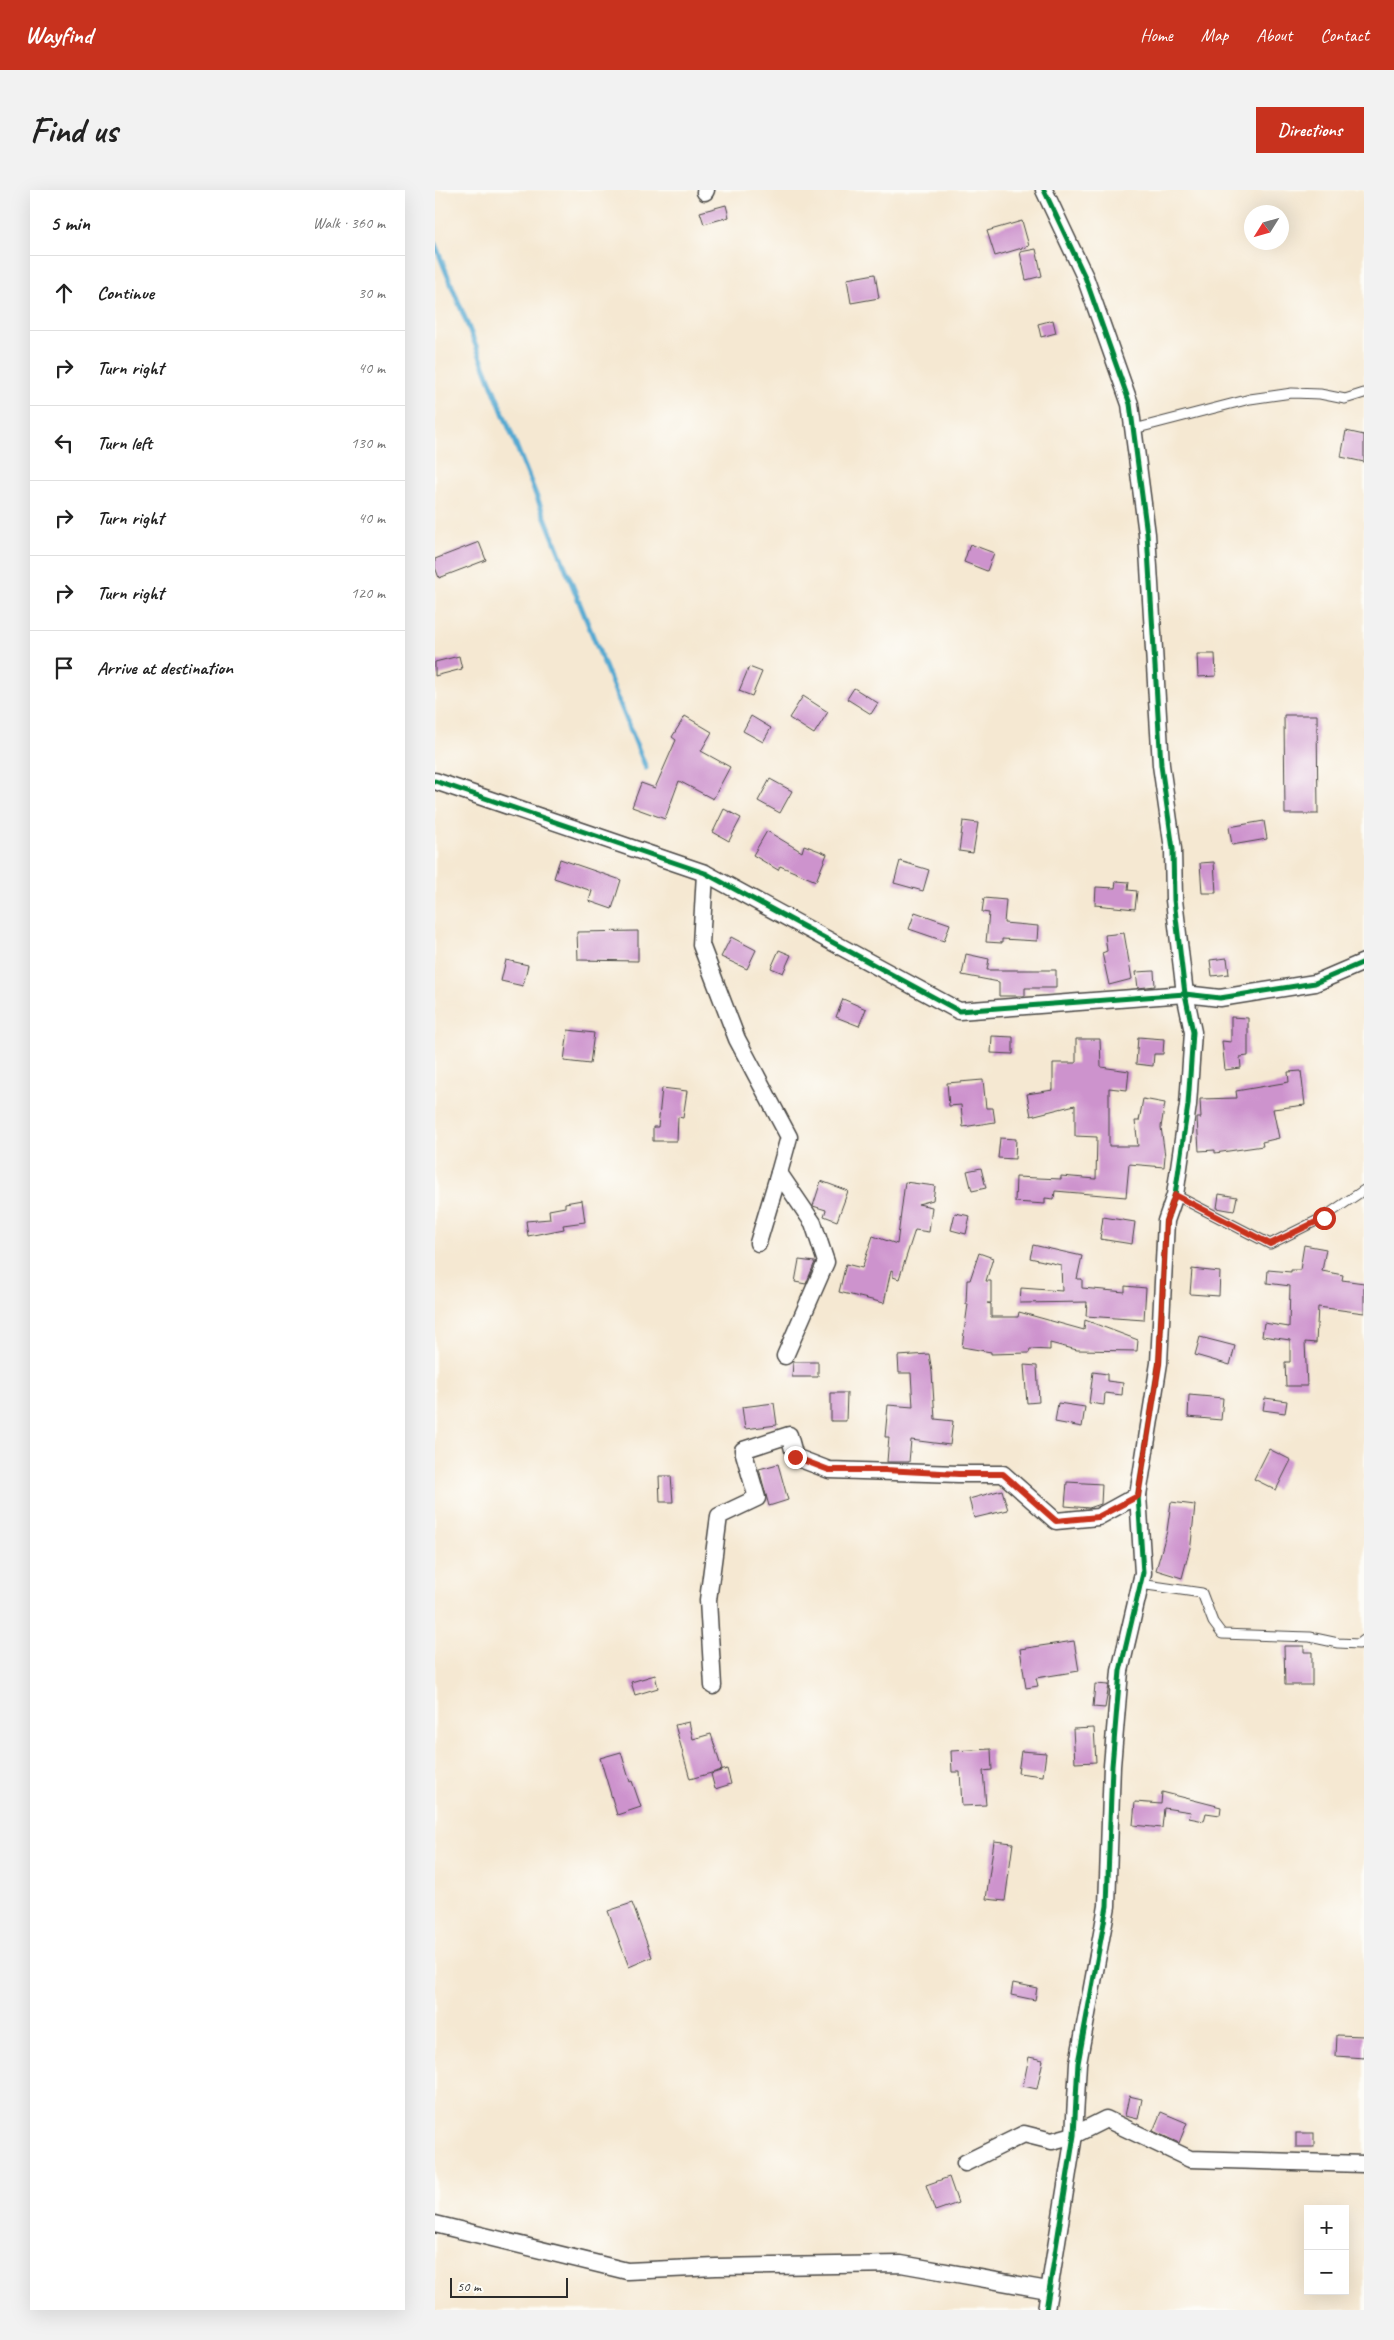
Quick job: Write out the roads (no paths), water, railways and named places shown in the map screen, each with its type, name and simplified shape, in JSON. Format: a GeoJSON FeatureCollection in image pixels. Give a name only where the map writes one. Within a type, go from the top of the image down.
{"type":"FeatureCollection","features":[{"type":"Feature","properties":{"kind":"street"},"geometry":{"type":"LineString","coordinates":[[1044,190],[1085,277],[1131,404],[1147,534],[1161,765],[1173,849],[1174,900],[1185,994],[1193,1032],[1188,1105],[1175,1195],[1166,1221],[1159,1364],[1138,1496],[1143,1573],[1120,1671],[1112,1766],[1107,1906],[1078,2063],[1074,2135],[1046,2310]]}},
{"type":"Feature","properties":{"kind":"street"},"geometry":{"type":"LineString","coordinates":[[435,781],[705,873],[959,1011],[1185,994],[1220,998],[1315,983],[1364,962]]}},
{"type":"Feature","properties":{"kind":"street"},"geometry":{"type":"LineString","coordinates":[[705,873],[701,945],[737,1039],[789,1137],[758,1243]]}},
{"type":"Feature","properties":{"kind":"street"},"geometry":{"type":"LineString","coordinates":[[779,1173],[813,1223],[826,1262],[785,1356]]}},
{"type":"Feature","properties":{"kind":"street"},"geometry":{"type":"LineString","coordinates":[[713,1686],[708,1600],[719,1516],[757,1498],[743,1450],[789,1435],[795,1457],[829,1470],[1003,1474],[1056,1521],[1098,1517],[1138,1496]]}},
{"type":"Feature","properties":{"kind":"street"},"geometry":{"type":"LineString","coordinates":[[965,2163],[1024,2134],[1053,2141],[1074,2135],[1106,2120],[1189,2159],[1364,2164]]}},
{"type":"Feature","properties":{"kind":"street"},"geometry":{"type":"LineString","coordinates":[[435,2224],[627,2271],[716,2267],[901,2264],[1048,2290]]}},
{"type":"Feature","properties":{"kind":"lane"},"geometry":{"type":"LineString","coordinates":[[1134,430],[1250,398],[1292,393],[1320,394],[1345,399],[1364,393]]}},
{"type":"Feature","properties":{"kind":"lane"},"geometry":{"type":"LineString","coordinates":[[1175,1195],[1270,1244],[1324,1218],[1364,1190]]}},
{"type":"Feature","properties":{"kind":"lane"},"geometry":{"type":"LineString","coordinates":[[1140,1584],[1202,1593],[1213,1622],[1221,1634],[1310,1637],[1338,1643],[1359,1644],[1364,1640]]}},
{"type":"Feature","properties":{"kind":"waterway"},"geometry":{"type":"LineString","coordinates":[[435,244],[646,768]]}}]}
